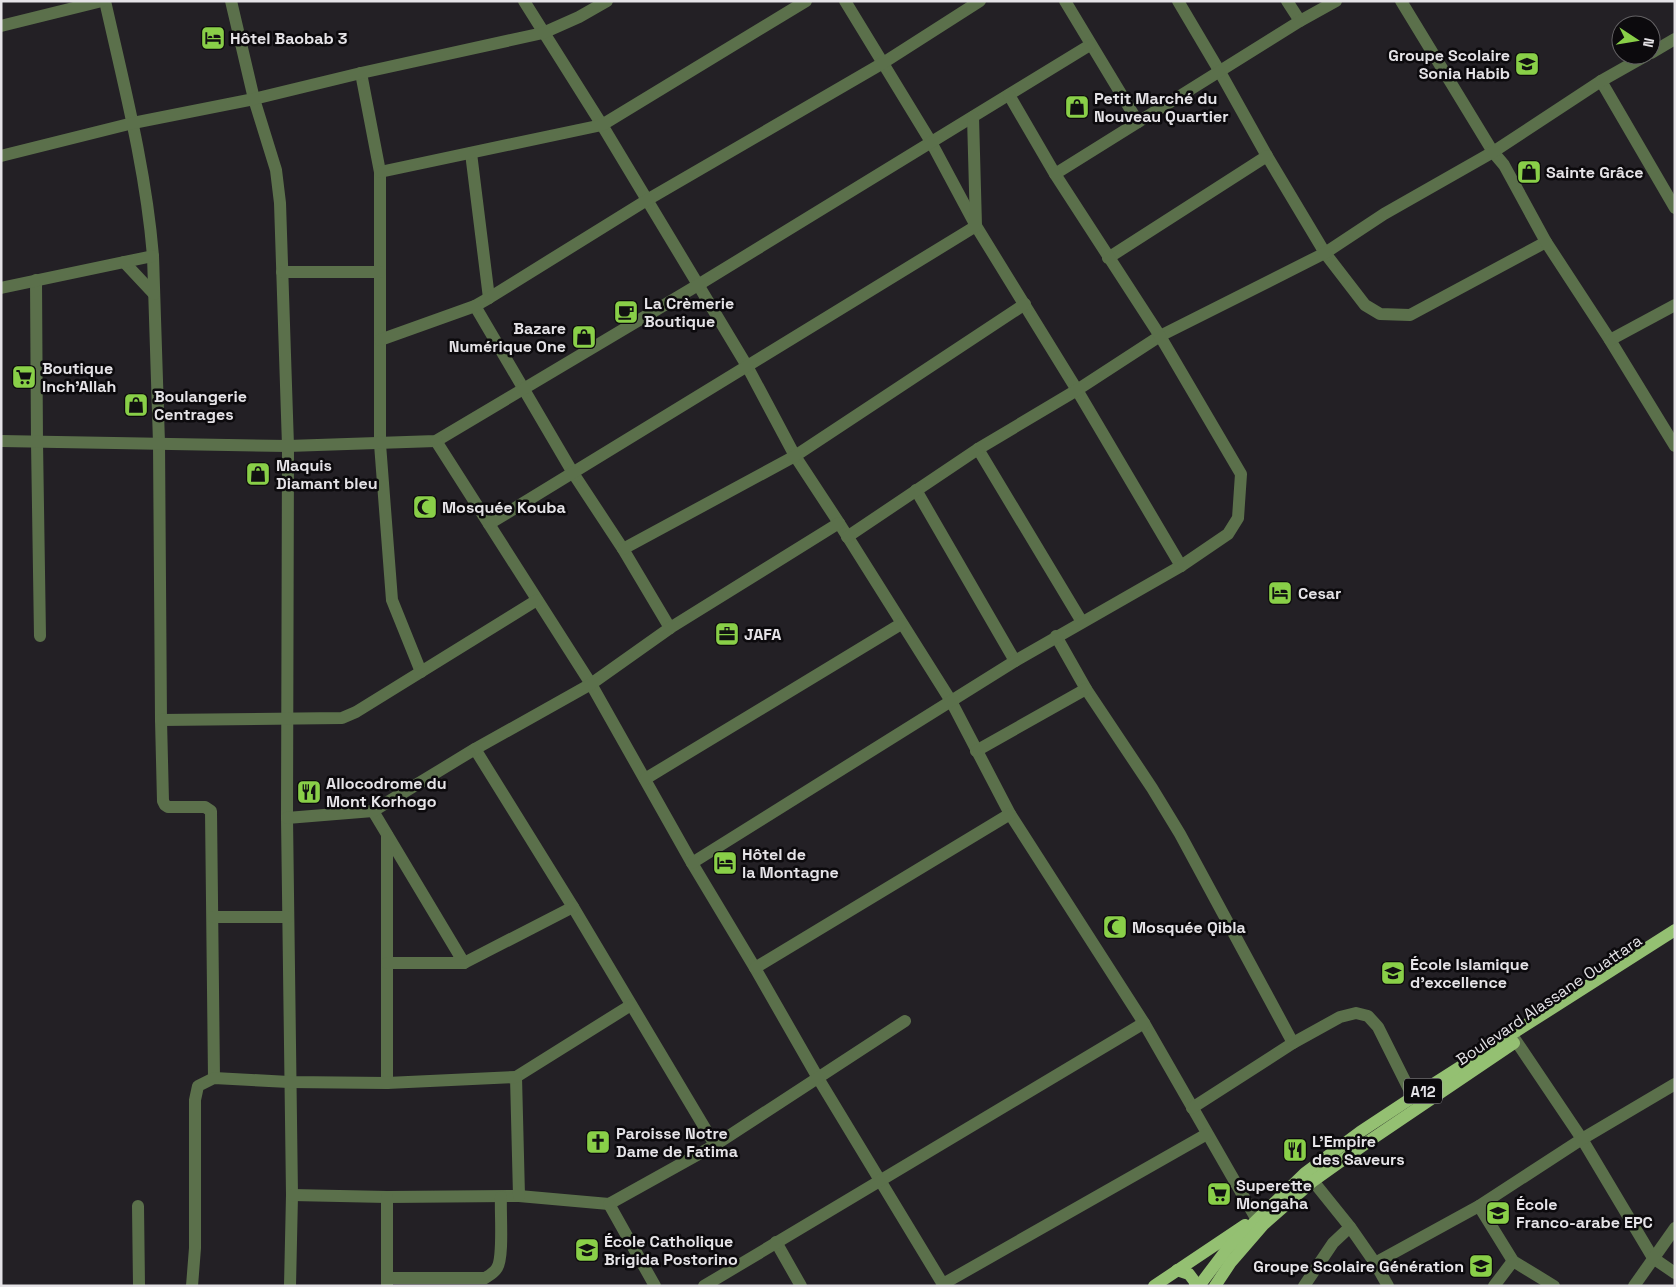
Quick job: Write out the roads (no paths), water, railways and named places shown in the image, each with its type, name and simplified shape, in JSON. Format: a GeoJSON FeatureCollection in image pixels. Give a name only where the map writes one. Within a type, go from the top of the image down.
{"type":"FeatureCollection","features":[{"type":"Feature","properties":{"kind":"main road","name":"Boulevard Alassane Ouattara"},"geometry":{"type":"LineString","coordinates":[[1199,1286],[1227,1249],[1313,1181],[1514,1038],[1675,930]]}},
{"type":"Feature","properties":{"kind":"main road","name":"Boulevard Alassane Ouattara"},"geometry":{"type":"LineString","coordinates":[[1215,1286],[1260,1223],[1305,1172],[1413,1097],[1514,1038],[1675,936]]}},
{"type":"Feature","properties":{"kind":"main road","name":"A12"},"geometry":{"type":"LineString","coordinates":[[1154,1286],[1241,1226],[1260,1223]]}},
{"type":"Feature","properties":{"kind":"main road"},"geometry":{"type":"LineString","coordinates":[[1177,1270],[1189,1274],[1195,1282],[1195,1286]]}},
{"type":"Feature","properties":{"kind":"street"},"geometry":{"type":"LineString","coordinates":[[1,26],[103,1],[133,123],[153,256],[159,443],[163,801],[168,807],[205,807],[211,811],[214,1078]]}},
{"type":"Feature","properties":{"kind":"street"},"geometry":{"type":"LineString","coordinates":[[232,1],[254,99],[276,170],[280,203],[288,446],[288,916],[292,1195],[290,1286]]}},
{"type":"Feature","properties":{"kind":"street"},"geometry":{"type":"LineString","coordinates":[[524,1],[602,125],[747,366],[795,456],[848,536],[950,701],[1010,814],[1144,1023],[1260,1223]]}},
{"type":"Feature","properties":{"kind":"street"},"geometry":{"type":"LineString","coordinates":[[1,156],[133,123],[254,99],[361,73],[543,33],[579,17],[607,1]]}},
{"type":"Feature","properties":{"kind":"street"},"geometry":{"type":"LineString","coordinates":[[380,172],[602,125],[806,1]]}},
{"type":"Feature","properties":{"kind":"street"},"geometry":{"type":"LineString","coordinates":[[845,1],[932,142],[976,226],[1077,390],[1181,566]]}},
{"type":"Feature","properties":{"kind":"street"},"geometry":{"type":"LineString","coordinates":[[380,340],[475,306],[647,200],[883,63],[980,1]]}},
{"type":"Feature","properties":{"kind":"street"},"geometry":{"type":"LineString","coordinates":[[1065,1],[1138,122]]}},
{"type":"Feature","properties":{"kind":"street"},"geometry":{"type":"LineString","coordinates":[[1178,1],[1325,253],[1365,305],[1380,314],[1410,316],[1546,242]]}},
{"type":"Feature","properties":{"kind":"street"},"geometry":{"type":"LineString","coordinates":[[1287,1],[1300,22]]}},
{"type":"Feature","properties":{"kind":"street"},"geometry":{"type":"LineString","coordinates":[[1055,174],[1336,1]]}},
{"type":"Feature","properties":{"kind":"street"},"geometry":{"type":"LineString","coordinates":[[1401,1],[1493,152],[1504,166],[1546,242],[1610,340],[1675,446]]}},
{"type":"Feature","properties":{"kind":"street"},"geometry":{"type":"LineString","coordinates":[[1661,47],[1675,39]]}},
{"type":"Feature","properties":{"kind":"street"},"geometry":{"type":"LineString","coordinates":[[1,441],[288,446],[436,441],[698,285],[1090,45]]}},
{"type":"Feature","properties":{"kind":"street"},"geometry":{"type":"LineString","coordinates":[[848,536],[978,449],[1077,390],[1160,336],[1325,253],[1384,214],[1493,152],[1601,81],[1629,65]]}},
{"type":"Feature","properties":{"kind":"street"},"geometry":{"type":"LineString","coordinates":[[361,73],[380,172],[380,444],[392,600],[421,672]]}},
{"type":"Feature","properties":{"kind":"street"},"geometry":{"type":"LineString","coordinates":[[1601,81],[1675,208]]}},
{"type":"Feature","properties":{"kind":"street"},"geometry":{"type":"LineString","coordinates":[[692,862],[1056,636],[1181,566],[1228,534],[1238,518],[1241,474],[1160,336],[1055,174],[1009,95]]}},
{"type":"Feature","properties":{"kind":"street"},"geometry":{"type":"LineString","coordinates":[[973,117],[976,226]]}},
{"type":"Feature","properties":{"kind":"street"},"geometry":{"type":"LineString","coordinates":[[471,153],[489,298]]}},
{"type":"Feature","properties":{"kind":"street"},"geometry":{"type":"LineString","coordinates":[[1108,258],[1267,156]]}},
{"type":"Feature","properties":{"kind":"street"},"geometry":{"type":"LineString","coordinates":[[489,524],[976,226]]}},
{"type":"Feature","properties":{"kind":"street"},"geometry":{"type":"LineString","coordinates":[[1,288],[153,256]]}},
{"type":"Feature","properties":{"kind":"street"},"geometry":{"type":"LineString","coordinates":[[124,262],[154,294]]}},
{"type":"Feature","properties":{"kind":"street"},"geometry":{"type":"LineString","coordinates":[[282,272],[380,272]]}},
{"type":"Feature","properties":{"kind":"street"},"geometry":{"type":"LineString","coordinates":[[36,280],[36,442],[40,636]]}},
{"type":"Feature","properties":{"kind":"street"},"geometry":{"type":"LineString","coordinates":[[623,549],[795,456],[1025,304]]}},
{"type":"Feature","properties":{"kind":"street"},"geometry":{"type":"LineString","coordinates":[[1610,340],[1675,305]]}},
{"type":"Feature","properties":{"kind":"street"},"geometry":{"type":"LineString","coordinates":[[475,306],[574,473],[623,549],[670,628]]}},
{"type":"Feature","properties":{"kind":"street"},"geometry":{"type":"LineString","coordinates":[[436,441],[591,684],[818,1078],[943,1285],[1207,1134]]}},
{"type":"Feature","properties":{"kind":"street"},"geometry":{"type":"LineString","coordinates":[[978,449],[1082,622]]}},
{"type":"Feature","properties":{"kind":"street"},"geometry":{"type":"LineString","coordinates":[[916,490],[1015,661]]}},
{"type":"Feature","properties":{"kind":"street"},"geometry":{"type":"LineString","coordinates":[[288,818],[373,811],[476,749],[591,684],[670,628],[839,523]]}},
{"type":"Feature","properties":{"kind":"street"},"geometry":{"type":"LineString","coordinates":[[161,720],[342,718],[356,712],[537,600]]}},
{"type":"Feature","properties":{"kind":"street"},"geometry":{"type":"LineString","coordinates":[[645,780],[901,624]]}},
{"type":"Feature","properties":{"kind":"street"},"geometry":{"type":"LineString","coordinates":[[1056,636],[1086,689],[1180,834],[1293,1043]]}},
{"type":"Feature","properties":{"kind":"street"},"geometry":{"type":"LineString","coordinates":[[976,751],[1086,689]]}},
{"type":"Feature","properties":{"kind":"street"},"geometry":{"type":"LineString","coordinates":[[476,749],[715,1145]]}},
{"type":"Feature","properties":{"kind":"street"},"geometry":{"type":"LineString","coordinates":[[373,811],[464,964]]}},
{"type":"Feature","properties":{"kind":"street"},"geometry":{"type":"LineString","coordinates":[[755,968],[1010,814]]}},
{"type":"Feature","properties":{"kind":"street"},"geometry":{"type":"LineString","coordinates":[[387,835],[387,1083]]}},
{"type":"Feature","properties":{"kind":"street"},"geometry":{"type":"LineString","coordinates":[[386,962],[464,964],[573,907]]}},
{"type":"Feature","properties":{"kind":"street"},"geometry":{"type":"LineString","coordinates":[[213,917],[288,916]]}},
{"type":"Feature","properties":{"kind":"street"},"geometry":{"type":"LineString","coordinates":[[192,1286],[195,1248],[195,1100],[198,1086],[214,1078],[289,1082],[387,1083],[516,1077],[631,1005]]}},
{"type":"Feature","properties":{"kind":"street"},"geometry":{"type":"LineString","coordinates":[[1192,1108],[1293,1043],[1340,1017],[1356,1013],[1368,1016],[1378,1027],[1413,1097]]}},
{"type":"Feature","properties":{"kind":"street"},"geometry":{"type":"LineString","coordinates":[[292,1195],[387,1197],[519,1196],[609,1204],[715,1145],[905,1021]]}},
{"type":"Feature","properties":{"kind":"street"},"geometry":{"type":"LineString","coordinates":[[704,1286],[1144,1023]]}},
{"type":"Feature","properties":{"kind":"street"},"geometry":{"type":"LineString","coordinates":[[1514,1038],[1582,1139],[1654,1258],[1675,1273]]}},
{"type":"Feature","properties":{"kind":"street"},"geometry":{"type":"LineString","coordinates":[[516,1077],[519,1196]]}},
{"type":"Feature","properties":{"kind":"street"},"geometry":{"type":"LineString","coordinates":[[1374,1263],[1480,1206],[1582,1139],[1675,1084]]}},
{"type":"Feature","properties":{"kind":"street"},"geometry":{"type":"LineString","coordinates":[[1313,1181],[1350,1227],[1374,1263],[1382,1284]]}},
{"type":"Feature","properties":{"kind":"street"},"geometry":{"type":"LineString","coordinates":[[387,1197],[387,1282],[477,1282],[493,1274],[498,1267],[500,1256],[500,1197]]}},
{"type":"Feature","properties":{"kind":"street"},"geometry":{"type":"LineString","coordinates":[[609,1204],[655,1286]]}},
{"type":"Feature","properties":{"kind":"street"},"geometry":{"type":"LineString","coordinates":[[138,1206],[139,1286]]}},
{"type":"Feature","properties":{"kind":"street"},"geometry":{"type":"LineString","coordinates":[[1480,1206],[1513,1262],[1554,1286]]}},
{"type":"Feature","properties":{"kind":"street"},"geometry":{"type":"LineString","coordinates":[[1304,1286],[1333,1243],[1350,1227]]}},
{"type":"Feature","properties":{"kind":"street"},"geometry":{"type":"LineString","coordinates":[[1634,1286],[1675,1228]]}},
{"type":"Feature","properties":{"kind":"street"},"geometry":{"type":"LineString","coordinates":[[776,1242],[801,1286]]}},
{"type":"Feature","properties":{"kind":"street"},"geometry":{"type":"LineString","coordinates":[[1494,1286],[1513,1262]]}},
{"type":"Feature","properties":{"kind":"place","name":"Hôtel Baobab 3"},"geometry":{"type":"Point","coordinates":[213,38]}},
{"type":"Feature","properties":{"kind":"place","name":"Groupe Scolaire Sonia Habib"},"geometry":{"type":"Point","coordinates":[1527,64]}},
{"type":"Feature","properties":{"kind":"place","name":"Petit Marché du Nouveau Quartier"},"geometry":{"type":"Point","coordinates":[1077,107]}},
{"type":"Feature","properties":{"kind":"place","name":"Sainte Grâce"},"geometry":{"type":"Point","coordinates":[1529,172]}},
{"type":"Feature","properties":{"kind":"place","name":"La Crèmerie Boutique"},"geometry":{"type":"Point","coordinates":[626,312]}},
{"type":"Feature","properties":{"kind":"place","name":"Bazare Numérique One"},"geometry":{"type":"Point","coordinates":[584,337]}},
{"type":"Feature","properties":{"kind":"place","name":"Boutique Inch'Allah"},"geometry":{"type":"Point","coordinates":[24,377]}},
{"type":"Feature","properties":{"kind":"place","name":"Boulangerie Centrages"},"geometry":{"type":"Point","coordinates":[136,405]}},
{"type":"Feature","properties":{"kind":"place","name":"Maquis Diamant bleu"},"geometry":{"type":"Point","coordinates":[258,474]}},
{"type":"Feature","properties":{"kind":"place","name":"Mosquée Kouba"},"geometry":{"type":"Point","coordinates":[425,507]}},
{"type":"Feature","properties":{"kind":"place","name":"Cesar"},"geometry":{"type":"Point","coordinates":[1280,593]}},
{"type":"Feature","properties":{"kind":"place","name":"JAFA"},"geometry":{"type":"Point","coordinates":[727,634]}},
{"type":"Feature","properties":{"kind":"place","name":"Allocodrome du Mont Korhogo"},"geometry":{"type":"Point","coordinates":[309,792]}},
{"type":"Feature","properties":{"kind":"place","name":"Hôtel de la Montagne"},"geometry":{"type":"Point","coordinates":[725,863]}},
{"type":"Feature","properties":{"kind":"place","name":"Mosquée Qibla"},"geometry":{"type":"Point","coordinates":[1115,927]}},
{"type":"Feature","properties":{"kind":"place","name":"École Islamique d'excellence"},"geometry":{"type":"Point","coordinates":[1393,973]}},
{"type":"Feature","properties":{"kind":"place","name":"Paroisse Notre Dame de Fatima"},"geometry":{"type":"Point","coordinates":[598,1142]}},
{"type":"Feature","properties":{"kind":"place","name":"L'Empire des Saveurs"},"geometry":{"type":"Point","coordinates":[1295,1150]}},
{"type":"Feature","properties":{"kind":"place","name":"Superette Mongaha"},"geometry":{"type":"Point","coordinates":[1219,1194]}},
{"type":"Feature","properties":{"kind":"place","name":"École Franco-arabe EPC"},"geometry":{"type":"Point","coordinates":[1498,1213]}},
{"type":"Feature","properties":{"kind":"place","name":"École Catholique Brigida Postorino"},"geometry":{"type":"Point","coordinates":[587,1250]}},
{"type":"Feature","properties":{"kind":"place","name":"Groupe Scolaire Génération"},"geometry":{"type":"Point","coordinates":[1481,1266]}}]}
